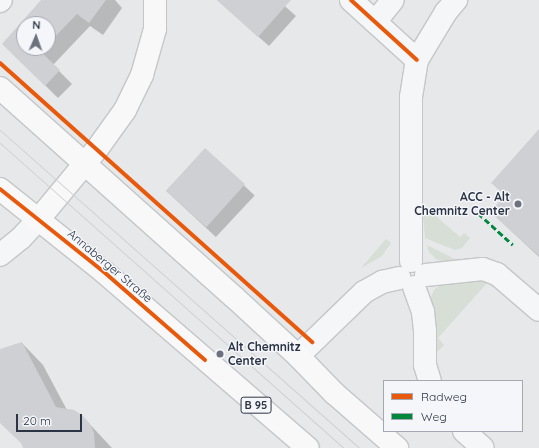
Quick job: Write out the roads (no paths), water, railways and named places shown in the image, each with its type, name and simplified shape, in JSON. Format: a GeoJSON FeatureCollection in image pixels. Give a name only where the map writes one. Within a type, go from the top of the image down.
{"type":"FeatureCollection","features":[{"type":"Feature","properties":{"kind":"main road"},"geometry":{"type":"LineString","coordinates":[[38,220],[119,119],[142,75],[155,29],[156,0]]}},
{"type":"Feature","properties":{"kind":"main road"},"geometry":{"type":"LineString","coordinates":[[0,88],[298,356],[334,393],[396,448]]}},
{"type":"Feature","properties":{"kind":"main road","name":"Annaberger Straße"},"geometry":{"type":"LineString","coordinates":[[0,189],[104,272],[308,448]]}},
{"type":"Feature","properties":{"kind":"street"},"geometry":{"type":"LineString","coordinates":[[351,0],[418,60]]}},
{"type":"Feature","properties":{"kind":"street"},"geometry":{"type":"LineString","coordinates":[[375,22],[393,0]]}},
{"type":"Feature","properties":{"kind":"street"},"geometry":{"type":"LineString","coordinates":[[430,380],[425,365],[425,331],[423,312],[413,275],[411,97],[418,60],[446,12],[456,0]]}},
{"type":"Feature","properties":{"kind":"street"},"geometry":{"type":"LineString","coordinates":[[0,255],[21,238],[38,220]]}},
{"type":"Feature","properties":{"kind":"street"},"geometry":{"type":"LineString","coordinates":[[298,356],[364,292],[382,282],[413,275],[483,269],[497,274],[539,310]]}},
{"type":"Feature","properties":{"kind":"street"},"geometry":{"type":"LineString","coordinates":[[465,432],[483,448]]}},
{"type":"Feature","properties":{"kind":"tram line"},"geometry":{"type":"LineString","coordinates":[[0,130],[359,448]]}},
{"type":"Feature","properties":{"kind":"tram line"},"geometry":{"type":"LineString","coordinates":[[0,143],[343,448]]}},
{"type":"Feature","properties":{"kind":"place","name":"ACC - Alt Chemnitz Center"},"geometry":{"type":"Point","coordinates":[518,204]}},
{"type":"Feature","properties":{"kind":"place","name":"Alt Chemnitz Center"},"geometry":{"type":"Point","coordinates":[220,354]}}]}
